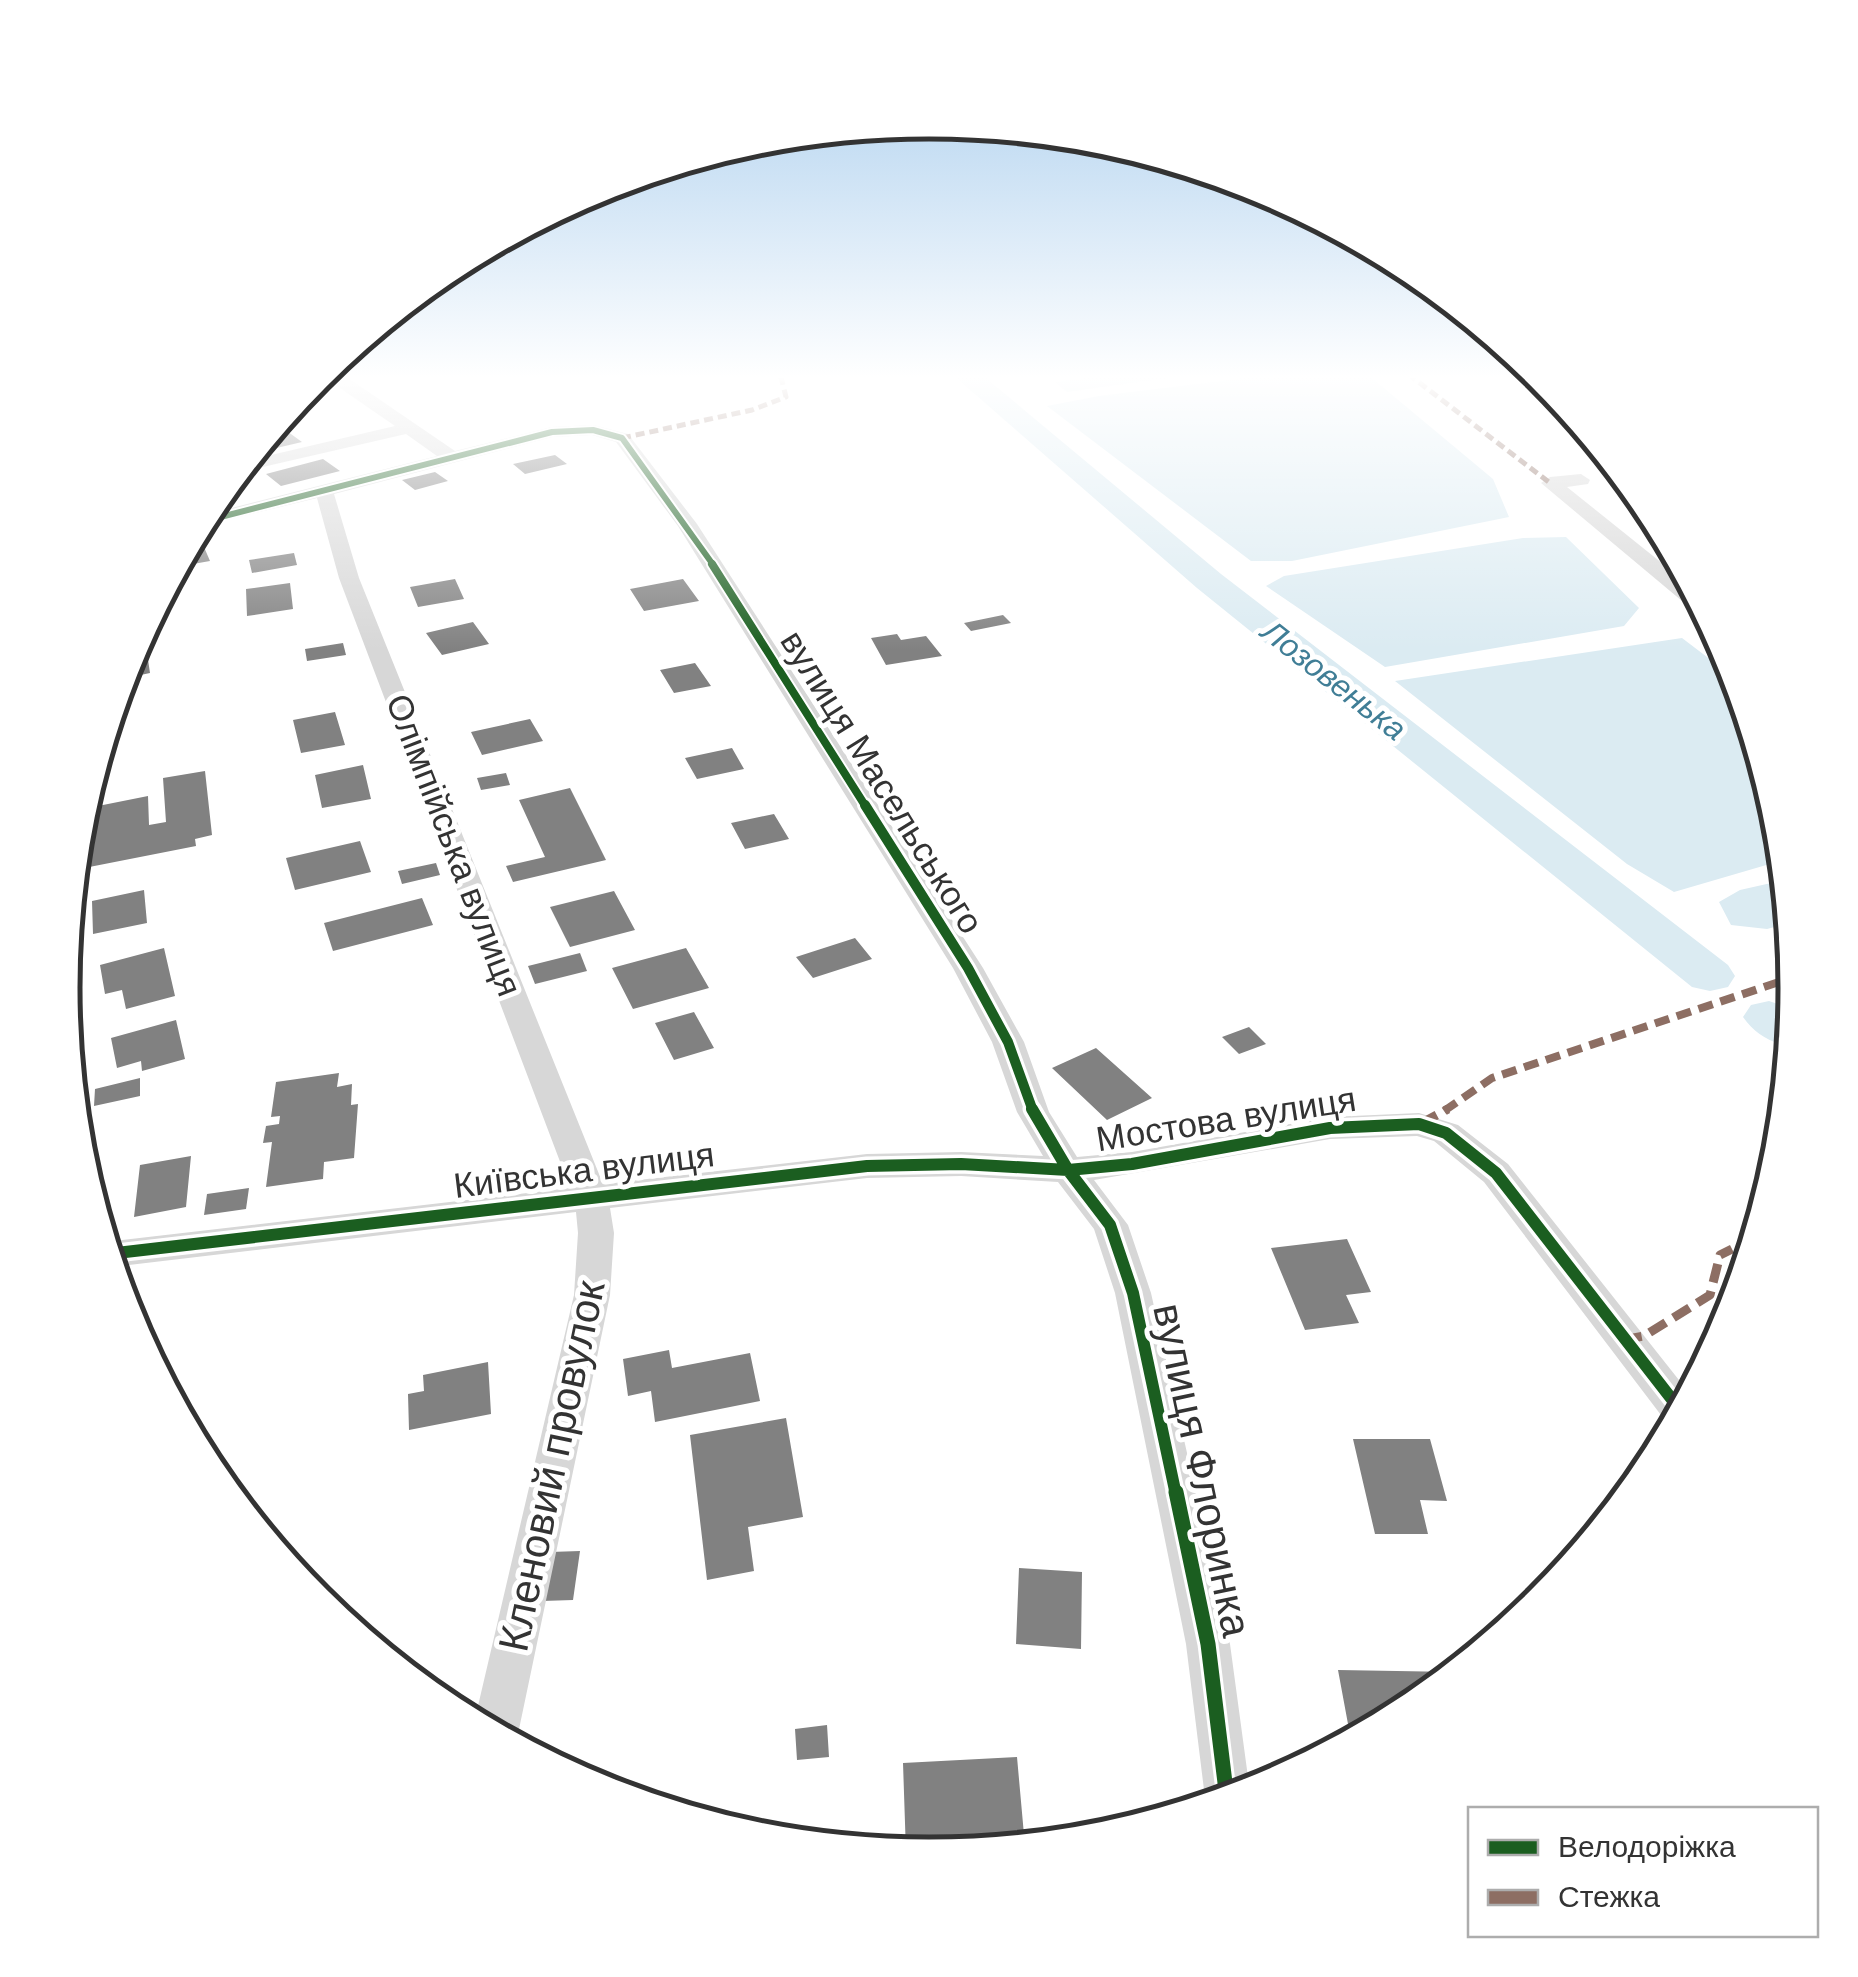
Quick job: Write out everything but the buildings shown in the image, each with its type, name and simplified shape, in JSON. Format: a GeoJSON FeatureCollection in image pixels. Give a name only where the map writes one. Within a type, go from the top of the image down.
{"type":"FeatureCollection","features":[{"type":"Feature","properties":{"kind":"street"},"geometry":{"type":"LineString","coordinates":[[224,516],[415,466]]}},
{"type":"Feature","properties":{"kind":"street","name":"вулиця Масельського"},"geometry":{"type":"LineString","coordinates":[[643,466],[686,524],[949,938],[1008,1042],[1033,1112],[1068,1170]]}},
{"type":"Feature","properties":{"kind":"street"},"geometry":{"type":"LineString","coordinates":[[1582,480],[1550,483],[1674,584]]}},
{"type":"Feature","properties":{"kind":"street","name":"Олімпійська вулиця"},"geometry":{"type":"LineString","coordinates":[[324,490],[350,578],[591,1197]]}},
{"type":"Feature","properties":{"kind":"street","name":"Мостова вулиця"},"geometry":{"type":"LineString","coordinates":[[1068,1170],[1132,1164],[1330,1128],[1397,1122],[1420,1124],[1446,1133],[1496,1173],[1671,1399]]}},
{"type":"Feature","properties":{"kind":"street","name":"Київська вулиця"},"geometry":{"type":"LineString","coordinates":[[122,1252],[866,1166],[961,1164],[1068,1170]]}},
{"type":"Feature","properties":{"kind":"street","name":"вулиця Флоринка"},"geometry":{"type":"LineString","coordinates":[[1068,1170],[1110,1226],[1133,1292],[1208,1644],[1225,1784]]}},
{"type":"Feature","properties":{"kind":"street","name":"Кленовий провулок"},"geometry":{"type":"LineString","coordinates":[[498,1720],[592,1295],[596,1233],[591,1197]]}},
{"type":"Feature","properties":{"kind":"shaded area"},"geometry":{"type":"Polygon","coordinates":[[[1126,466],[1478,466],[1493,479],[1509,517],[1292,561],[1251,561],[1126,466]]]}},
{"type":"Feature","properties":{"kind":"shaded area"},"geometry":{"type":"Polygon","coordinates":[[[1566,537],[1639,608],[1624,626],[1385,667],[1266,586],[1284,576],[1523,538],[1566,537]]]}},
{"type":"Feature","properties":{"kind":"shaded area"},"geometry":{"type":"Polygon","coordinates":[[[1682,638],[1711,660],[1733,716],[1749,769],[1769,864],[1674,892],[1627,864],[1395,681],[1682,638]]]}},
{"type":"Feature","properties":{"kind":"shaded area"},"geometry":{"type":"Polygon","coordinates":[[[1771,883],[1775,927],[1731,925],[1719,902],[1740,890],[1771,883]]]}},
{"type":"Feature","properties":{"kind":"waterway","name":"Лозовенька"},"geometry":{"type":"LineString","coordinates":[[1074,466],[1209,581],[1710,976]]}},
{"type":"Feature","properties":{"kind":"waterway","name":"Лозовенька"},"geometry":{"type":"LineString","coordinates":[[1769,1017],[1777,1022]]}},
{"type":"Feature","properties":{"kind":"marked path"},"geometry":{"type":"LineString","coordinates":[[1528,466],[1550,483]]}},
{"type":"Feature","properties":{"kind":"marked path"},"geometry":{"type":"LineString","coordinates":[[1420,1124],[1492,1078],[1778,982]]}},
{"type":"Feature","properties":{"kind":"marked path"},"geometry":{"type":"LineString","coordinates":[[1623,1340],[1644,1336],[1710,1295],[1720,1255],[1732,1249]]}},
{"type":"Feature","properties":{"kind":"cycle path"},"geometry":{"type":"LineString","coordinates":[[224,516],[418,466]]}},
{"type":"Feature","properties":{"kind":"cycle path"},"geometry":{"type":"LineString","coordinates":[[643,466],[687,524],[968,968],[1008,1042],[1033,1112],[1068,1170],[1110,1225],[1133,1293],[1208,1644],[1225,1784]]}},
{"type":"Feature","properties":{"kind":"cycle path"},"geometry":{"type":"LineString","coordinates":[[122,1252],[867,1166],[961,1164],[1068,1170],[1132,1164],[1330,1128],[1419,1124],[1446,1133],[1496,1173],[1672,1399]]}}]}
